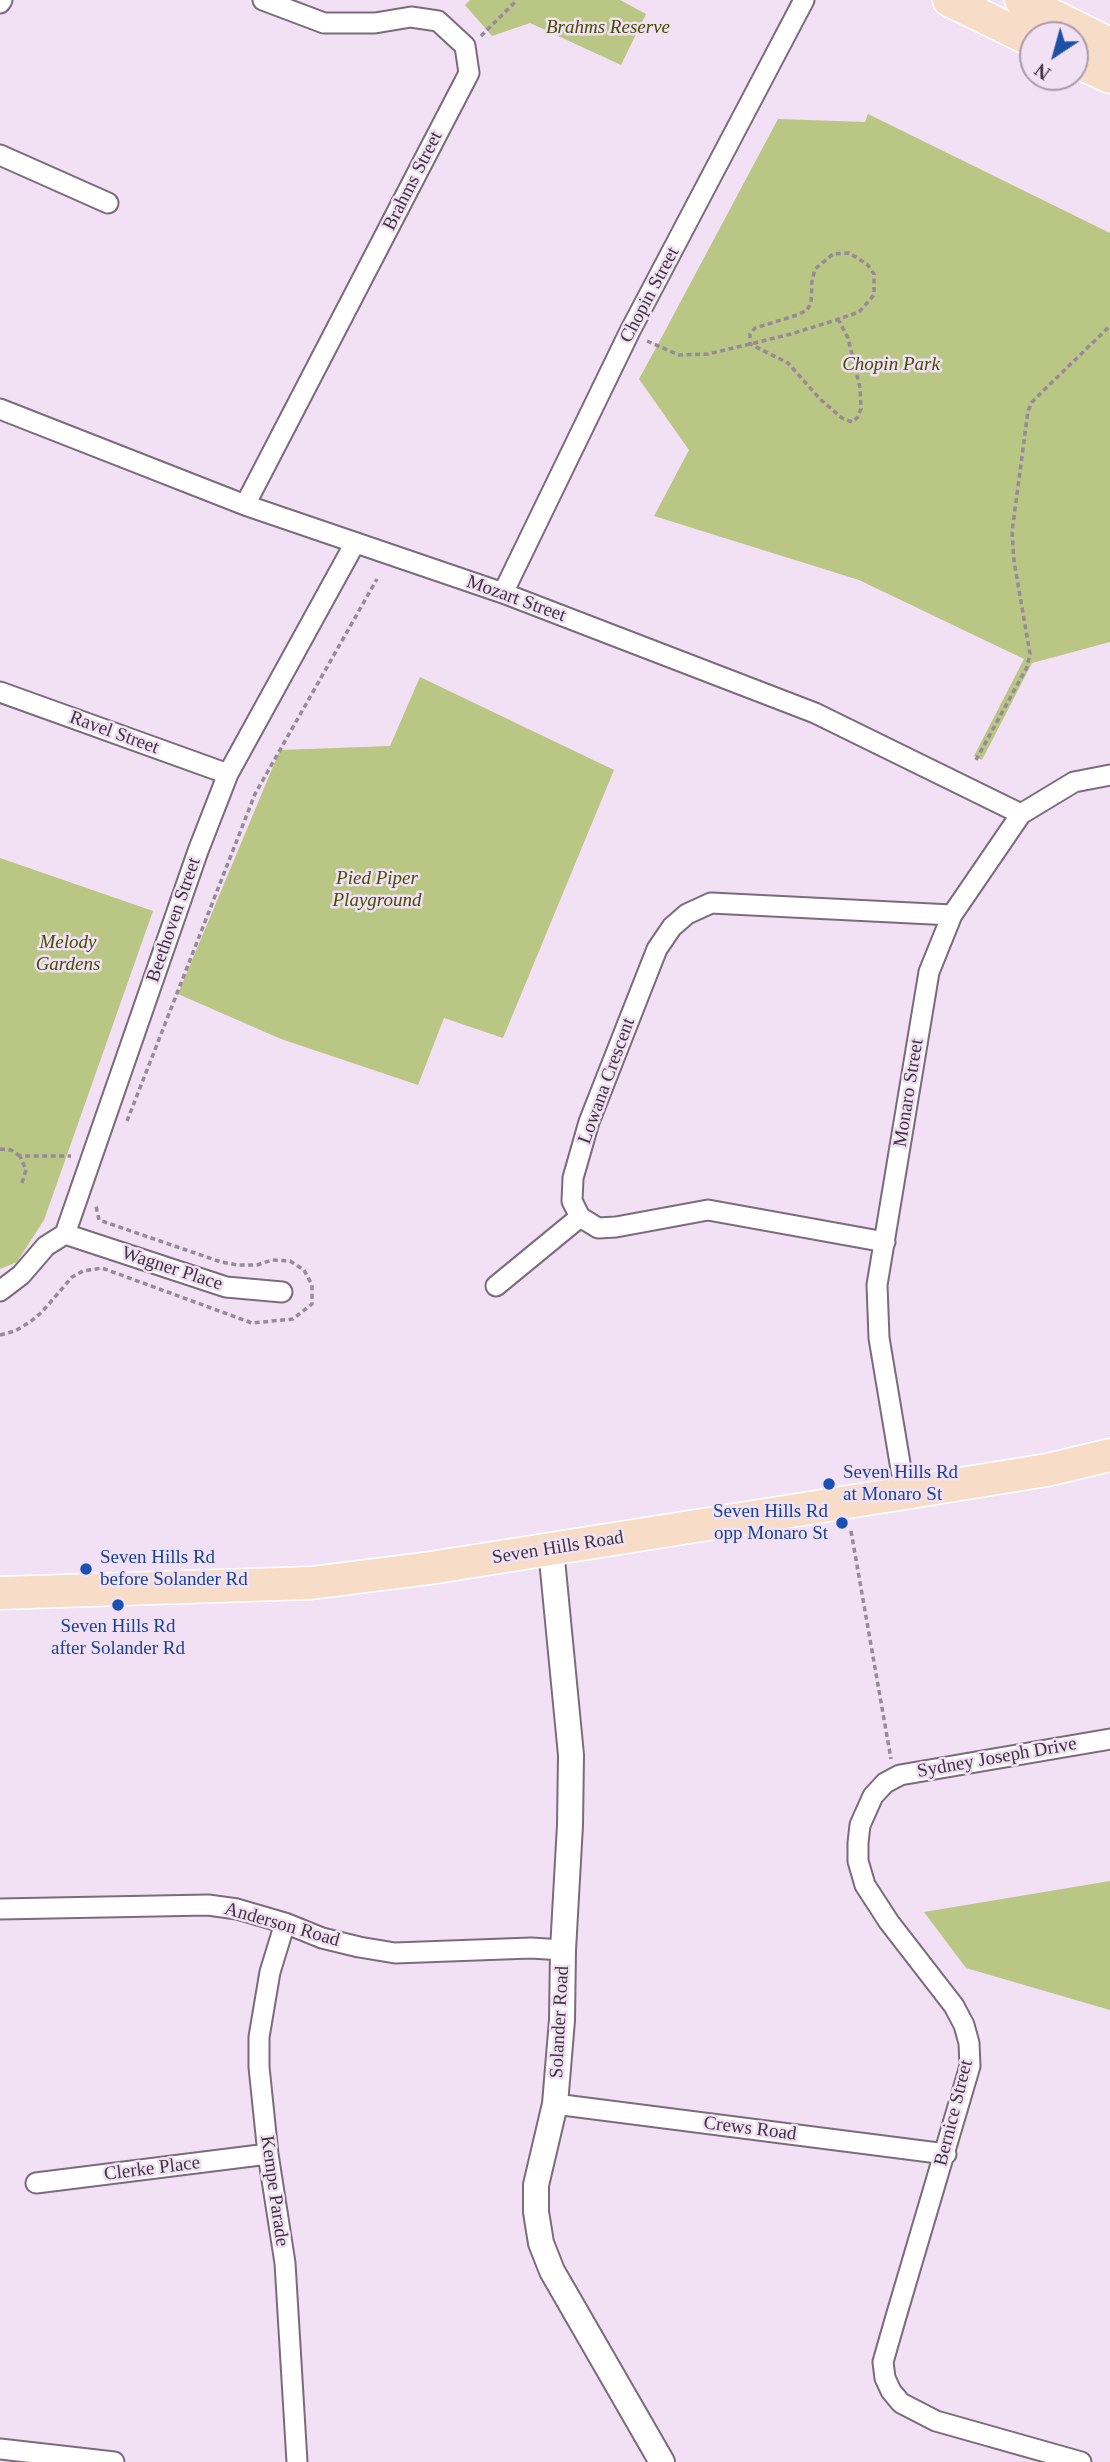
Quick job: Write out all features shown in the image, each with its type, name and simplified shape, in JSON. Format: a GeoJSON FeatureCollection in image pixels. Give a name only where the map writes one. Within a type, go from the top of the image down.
{"type":"FeatureCollection","features":[{"type":"Feature","properties":{"kind":"main road"},"geometry":{"type":"LineString","coordinates":[[949,0],[1019,33]]}},
{"type":"Feature","properties":{"kind":"main road"},"geometry":{"type":"LineString","coordinates":[[1021,0],[1110,44]]}},
{"type":"Feature","properties":{"kind":"main road"},"geometry":{"type":"LineString","coordinates":[[1089,68],[1110,78]]}},
{"type":"Feature","properties":{"kind":"main road","name":"Seven Hills Road"},"geometry":{"type":"LineString","coordinates":[[0,1593],[311,1583],[551,1549],[905,1493],[1047,1470],[1110,1455]]}},
{"type":"Feature","properties":{"kind":"street"},"geometry":{"type":"LineString","coordinates":[[263,0],[324,23],[375,23],[411,17],[438,21],[465,46]]}},
{"type":"Feature","properties":{"kind":"street","name":"Chopin Street"},"geometry":{"type":"LineString","coordinates":[[503,593],[630,331],[804,0]]}},
{"type":"Feature","properties":{"kind":"street","name":"Brahms Street"},"geometry":{"type":"LineString","coordinates":[[245,505],[469,73],[465,46]]}},
{"type":"Feature","properties":{"kind":"street"},"geometry":{"type":"LineString","coordinates":[[0,155],[108,203]]}},
{"type":"Feature","properties":{"kind":"street","name":"Mozart Street"},"geometry":{"type":"LineString","coordinates":[[0,409],[245,505],[503,593],[815,713],[1021,814]]}},
{"type":"Feature","properties":{"kind":"street","name":"Beethoven Street"},"geometry":{"type":"LineString","coordinates":[[65,1234],[198,851],[228,774],[355,543]]}},
{"type":"Feature","properties":{"kind":"street","name":"Ravel Street"},"geometry":{"type":"LineString","coordinates":[[0,692],[228,774]]}},
{"type":"Feature","properties":{"kind":"street","name":"Monaro Street"},"geometry":{"type":"LineString","coordinates":[[905,1493],[879,1338],[877,1285],[929,972],[952,915],[1021,814],[1074,782],[1110,775]]}},
{"type":"Feature","properties":{"kind":"street","name":"Lowana Crescent"},"geometry":{"type":"LineString","coordinates":[[580,1217],[572,1201],[573,1178],[590,1122],[657,948],[672,927],[687,914],[711,903],[952,915]]}},
{"type":"Feature","properties":{"kind":"street"},"geometry":{"type":"LineString","coordinates":[[496,1286],[580,1217],[598,1228],[708,1210],[885,1242]]}},
{"type":"Feature","properties":{"kind":"street"},"geometry":{"type":"LineString","coordinates":[[0,1291],[21,1275],[46,1246],[65,1234]]}},
{"type":"Feature","properties":{"kind":"street","name":"Wagner Place"},"geometry":{"type":"LineString","coordinates":[[65,1234],[226,1287],[282,1292]]}},
{"type":"Feature","properties":{"kind":"street","name":"Solander Road"},"geometry":{"type":"LineString","coordinates":[[551,1549],[572,1755],[562,2020],[555,2104],[536,2185],[536,2212],[541,2243],[552,2271],[662,2462]]}},
{"type":"Feature","properties":{"kind":"street","name":"Sydney Joseph Drive"},"geometry":{"type":"LineString","coordinates":[[890,1780],[900,1775],[1110,1739]]}},
{"type":"Feature","properties":{"kind":"street","name":"Bernice Street"},"geometry":{"type":"LineString","coordinates":[[890,1780],[873,1796],[860,1825],[858,1861],[865,1885],[889,1922],[954,2006],[964,2025],[969,2043],[970,2066],[883,2362],[885,2378],[901,2403],[936,2421],[1082,2462]]}},
{"type":"Feature","properties":{"kind":"street","name":"Anderson Road"},"geometry":{"type":"LineString","coordinates":[[0,1909],[208,1905],[237,1909],[285,1923],[321,1938],[395,1952],[531,1948],[563,1950]]}},
{"type":"Feature","properties":{"kind":"street","name":"Kempe Parade"},"geometry":{"type":"LineString","coordinates":[[285,1923],[270,1972],[259,2036],[259,2067],[268,2154],[285,2263],[297,2462]]}},
{"type":"Feature","properties":{"kind":"street","name":"Crews Road"},"geometry":{"type":"LineString","coordinates":[[555,2104],[946,2154]]}},
{"type":"Feature","properties":{"kind":"street","name":"Clerke Place"},"geometry":{"type":"LineString","coordinates":[[36,2183],[268,2154]]}},
{"type":"Feature","properties":{"kind":"street"},"geometry":{"type":"LineString","coordinates":[[0,2449],[114,2462]]}},
{"type":"Feature","properties":{"kind":"path"},"geometry":{"type":"LineString","coordinates":[[465,46],[481,36],[517,0]]}},
{"type":"Feature","properties":{"kind":"path"},"geometry":{"type":"LineString","coordinates":[[657,345],[679,355],[708,354],[750,344],[791,334],[859,312],[874,295],[875,281],[871,269],[849,253],[832,254],[815,268],[811,303],[807,310],[755,328],[750,334],[750,344]]}},
{"type":"Feature","properties":{"kind":"path"},"geometry":{"type":"LineString","coordinates":[[750,344],[788,363],[820,398],[842,418],[852,422],[861,409],[860,388],[848,338],[838,319]]}},
{"type":"Feature","properties":{"kind":"path"},"geometry":{"type":"LineString","coordinates":[[976,760],[1027,667],[1030,653],[1014,561],[1012,532],[1028,411],[1038,395],[1110,326]]}},
{"type":"Feature","properties":{"kind":"path"},"geometry":{"type":"LineString","coordinates":[[125,1126],[255,794],[377,579]]}},
{"type":"Feature","properties":{"kind":"path"},"geometry":{"type":"LineString","coordinates":[[0,1149],[11,1150],[20,1156],[26,1170],[22,1183]]}},
{"type":"Feature","properties":{"kind":"path"},"geometry":{"type":"LineString","coordinates":[[20,1156],[75,1156],[90,1161]]}},
{"type":"Feature","properties":{"kind":"path"},"geometry":{"type":"LineString","coordinates":[[0,1335],[15,1331],[30,1322],[72,1277],[83,1271],[102,1268],[252,1323],[293,1319],[312,1304],[312,1285],[304,1270],[290,1261],[272,1260],[257,1265],[221,1262],[100,1220],[94,1201]]}},
{"type":"Feature","properties":{"kind":"path"},"geometry":{"type":"LineString","coordinates":[[850,1531],[890,1780]]}},
{"type":"Feature","properties":{"kind":"green space","name":"Brahms Reserve"},"geometry":{"type":"Polygon","coordinates":[[[470,0],[620,0],[646,14],[621,65],[530,23],[492,36],[465,5],[470,0]]]}},
{"type":"Feature","properties":{"kind":"green space","name":"Chopin Park"},"geometry":{"type":"Polygon","coordinates":[[[868,114],[1110,233],[1110,642],[1032,663],[982,760],[974,756],[1024,659],[859,580],[654,516],[689,450],[639,379],[778,119],[865,122],[868,114]]]}},
{"type":"Feature","properties":{"kind":"green space","name":"Pied Piper Playground"},"geometry":{"type":"Polygon","coordinates":[[[420,677],[614,770],[503,1038],[444,1018],[418,1085],[281,1039],[178,994],[280,750],[390,746],[420,677]]]}},
{"type":"Feature","properties":{"kind":"green space","name":"Melody Gardens"},"geometry":{"type":"Polygon","coordinates":[[[0,858],[153,911],[44,1220],[17,1262],[0,1269],[0,858]]]}},
{"type":"Feature","properties":{"kind":"green space"},"geometry":{"type":"Polygon","coordinates":[[[1110,1881],[1110,2010],[966,1968],[924,1912],[1110,1881]]]}},
{"type":"Feature","properties":{"kind":"place","name":"Seven Hills Rd at Monaro St"},"geometry":{"type":"Point","coordinates":[829,1484]}},
{"type":"Feature","properties":{"kind":"place","name":"Seven Hills Rd opp Monaro St"},"geometry":{"type":"Point","coordinates":[842,1523]}},
{"type":"Feature","properties":{"kind":"place","name":"Seven Hills Rd before Solander Rd"},"geometry":{"type":"Point","coordinates":[86,1569]}},
{"type":"Feature","properties":{"kind":"place","name":"Seven Hills Rd after Solander Rd"},"geometry":{"type":"Point","coordinates":[118,1605]}}]}
